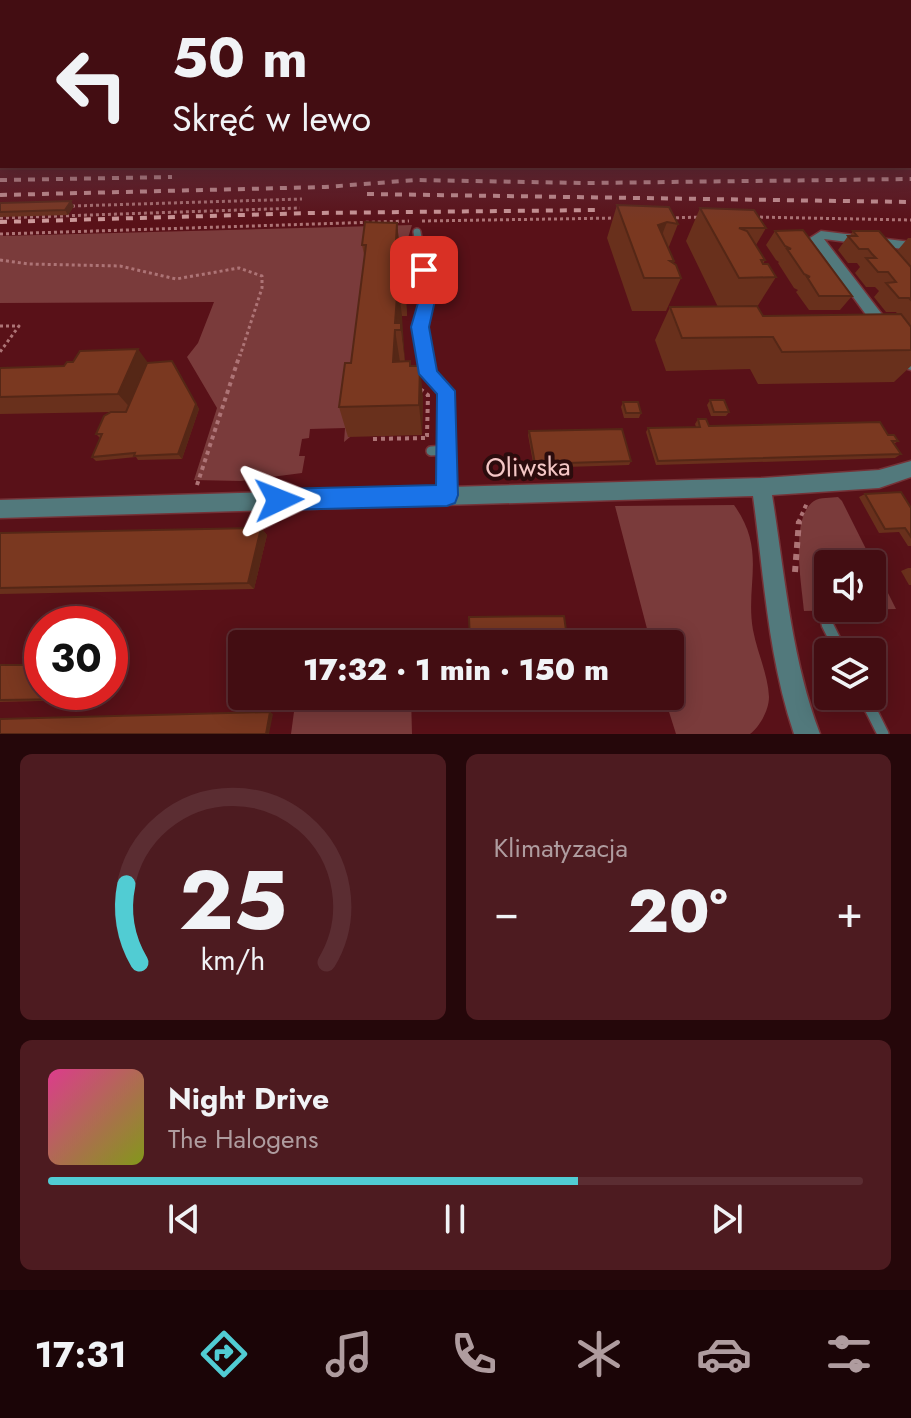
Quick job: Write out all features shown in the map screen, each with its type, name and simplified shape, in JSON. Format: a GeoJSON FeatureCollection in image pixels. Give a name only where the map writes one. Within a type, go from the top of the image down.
{"type":"FeatureCollection","features":[{"type":"Feature","properties":{"kind":"street"},"geometry":{"type":"LineString","coordinates":[[911,246],[821,235],[816,238],[911,364]]}},
{"type":"Feature","properties":{"kind":"street","name":"Oliwska"},"geometry":{"type":"LineString","coordinates":[[0,509],[761,487],[879,479],[911,469]]}},
{"type":"Feature","properties":{"kind":"street"},"geometry":{"type":"LineString","coordinates":[[761,487],[783,653],[794,702],[807,734]]}},
{"type":"Feature","properties":{"kind":"lane"},"geometry":{"type":"LineString","coordinates":[[417,232],[428,296],[420,327],[428,374],[446,391],[447,495]]}},
{"type":"Feature","properties":{"kind":"lane"},"geometry":{"type":"LineString","coordinates":[[384,244],[420,244]]}},
{"type":"Feature","properties":{"kind":"lane"},"geometry":{"type":"LineString","coordinates":[[431,451],[447,450]]}},
{"type":"Feature","properties":{"kind":"lane"},"geometry":{"type":"LineString","coordinates":[[827,624],[834,638]]}},
{"type":"Feature","properties":{"kind":"lane"},"geometry":{"type":"LineString","coordinates":[[871,710],[883,734]]}},
{"type":"Feature","properties":{"kind":"path"},"geometry":{"type":"LineString","coordinates":[[60,206],[302,199]]}},
{"type":"Feature","properties":{"kind":"path"},"geometry":{"type":"LineString","coordinates":[[0,218],[300,208]]}},
{"type":"Feature","properties":{"kind":"path"},"geometry":{"type":"LineString","coordinates":[[668,218],[712,217]]}},
{"type":"Feature","properties":{"kind":"path"},"geometry":{"type":"LineString","coordinates":[[742,217],[911,220]]}},
{"type":"Feature","properties":{"kind":"path"},"geometry":{"type":"LineString","coordinates":[[0,234],[196,226],[626,218]]}},
{"type":"Feature","properties":{"kind":"path"},"geometry":{"type":"LineString","coordinates":[[0,260],[29,264],[120,266],[176,279],[239,268],[262,276],[262,288],[191,502]]}},
{"type":"Feature","properties":{"kind":"path"},"geometry":{"type":"LineString","coordinates":[[0,326],[19,326],[0,352]]}},
{"type":"Feature","properties":{"kind":"path"},"geometry":{"type":"LineString","coordinates":[[422,413],[436,413]]}},
{"type":"Feature","properties":{"kind":"path"},"geometry":{"type":"LineString","coordinates":[[373,439],[436,437]]}},
{"type":"Feature","properties":{"kind":"path"},"geometry":{"type":"LineString","coordinates":[[795,584],[796,538],[801,512],[818,495]]}},
{"type":"Feature","properties":{"kind":"shaded area"},"geometry":{"type":"Polygon","coordinates":[[[412,225],[408,238],[402,241],[402,247],[416,254],[417,270],[400,270],[400,261],[404,261],[404,255],[401,255],[350,437],[344,442],[345,428],[310,429],[309,438],[302,439],[299,456],[305,456],[302,473],[241,481],[194,480],[217,408],[187,357],[198,343],[214,302],[0,303],[0,236],[412,225]]]}},
{"type":"Feature","properties":{"kind":"shaded area"},"geometry":{"type":"Polygon","coordinates":[[[838,497],[842,501],[866,550],[814,550],[814,611],[804,611],[799,537],[806,510],[822,498],[838,497]]]}},
{"type":"Feature","properties":{"kind":"shaded area"},"geometry":{"type":"Polygon","coordinates":[[[734,505],[750,537],[753,630],[769,697],[760,722],[750,734],[676,734],[668,710],[684,710],[684,630],[647,630],[615,506],[734,505]]]}},
{"type":"Feature","properties":{"kind":"shaded area"},"geometry":{"type":"Polygon","coordinates":[[[886,589],[896,609],[886,609],[886,589]]]}},
{"type":"Feature","properties":{"kind":"shaded area"},"geometry":{"type":"Polygon","coordinates":[[[294,710],[411,710],[412,734],[291,734],[294,710]]]}},
{"type":"Feature","properties":{"kind":"building"},"geometry":{"type":"Polygon","coordinates":[[[71,201],[65,210],[0,212],[0,203],[71,201]]]}},
{"type":"Feature","properties":{"kind":"building"},"geometry":{"type":"Polygon","coordinates":[[[617,205],[669,207],[678,224],[667,222],[658,225],[674,261],[670,261],[676,265],[681,278],[644,278],[617,205]]]}},
{"type":"Feature","properties":{"kind":"building"},"geometry":{"type":"Polygon","coordinates":[[[700,208],[754,210],[766,228],[739,228],[747,231],[765,260],[761,260],[763,264],[768,264],[776,277],[739,278],[700,208]]]}},
{"type":"Feature","properties":{"kind":"building"},"geometry":{"type":"Polygon","coordinates":[[[365,222],[397,223],[396,242],[401,242],[398,277],[404,277],[404,283],[398,283],[395,323],[401,323],[401,330],[395,330],[393,362],[410,361],[410,366],[420,366],[419,405],[339,407],[345,363],[351,363],[366,245],[362,245],[365,222]]]}},
{"type":"Feature","properties":{"kind":"building"},"geometry":{"type":"Polygon","coordinates":[[[803,230],[852,296],[819,296],[807,277],[810,277],[804,274],[787,249],[791,249],[785,246],[775,231],[803,230]]]}},
{"type":"Feature","properties":{"kind":"building"},"geometry":{"type":"Polygon","coordinates":[[[853,231],[879,231],[911,267],[911,300],[899,298],[886,283],[896,282],[888,272],[878,272],[866,258],[876,258],[868,249],[859,249],[848,236],[857,236],[853,231]]]}},
{"type":"Feature","properties":{"kind":"building"},"geometry":{"type":"Polygon","coordinates":[[[757,306],[763,316],[901,314],[911,327],[911,350],[782,352],[773,337],[682,338],[670,307],[757,306]]]}},
{"type":"Feature","properties":{"kind":"building"},"geometry":{"type":"Polygon","coordinates":[[[138,349],[118,394],[0,397],[0,368],[64,366],[67,362],[73,362],[80,351],[138,349]]]}},
{"type":"Feature","properties":{"kind":"building"},"geometry":{"type":"Polygon","coordinates":[[[172,361],[196,404],[178,454],[134,456],[135,453],[92,457],[102,434],[96,434],[104,416],[111,412],[126,412],[147,363],[172,361]]]}},
{"type":"Feature","properties":{"kind":"building"},"geometry":{"type":"Polygon","coordinates":[[[710,400],[724,400],[729,412],[714,412],[710,400]]]}},
{"type":"Feature","properties":{"kind":"building"},"geometry":{"type":"Polygon","coordinates":[[[623,402],[638,402],[641,413],[626,413],[623,402]]]}},
{"type":"Feature","properties":{"kind":"building"},"geometry":{"type":"Polygon","coordinates":[[[698,419],[706,419],[709,426],[880,422],[888,435],[894,435],[898,441],[892,441],[901,454],[658,461],[648,428],[700,427],[698,419]]]}},
{"type":"Feature","properties":{"kind":"building"},"geometry":{"type":"Polygon","coordinates":[[[622,429],[631,461],[535,464],[529,431],[622,429]]]}},
{"type":"Feature","properties":{"kind":"building"},"geometry":{"type":"Polygon","coordinates":[[[901,492],[911,508],[911,537],[905,528],[885,529],[865,494],[901,492]]]}},
{"type":"Feature","properties":{"kind":"building"},"geometry":{"type":"Polygon","coordinates":[[[261,528],[248,583],[0,588],[0,533],[261,528]]]}},
{"type":"Feature","properties":{"kind":"building"},"geometry":{"type":"Polygon","coordinates":[[[564,616],[566,630],[469,630],[469,617],[564,616]]]}},
{"type":"Feature","properties":{"kind":"building"},"geometry":{"type":"Polygon","coordinates":[[[0,665],[24,665],[24,700],[0,700],[0,665]]]}},
{"type":"Feature","properties":{"kind":"building"},"geometry":{"type":"Polygon","coordinates":[[[270,712],[266,734],[0,734],[0,719],[270,712]]]}},
{"type":"Feature","properties":{"kind":"railway"},"geometry":{"type":"LineString","coordinates":[[0,180],[172,177]]}},
{"type":"Feature","properties":{"kind":"railway"},"geometry":{"type":"LineString","coordinates":[[0,195],[325,187],[416,180],[587,183],[911,179]]}},
{"type":"Feature","properties":{"kind":"railway"},"geometry":{"type":"LineString","coordinates":[[367,194],[911,202]]}},
{"type":"Feature","properties":{"kind":"railway"},"geometry":{"type":"LineString","coordinates":[[0,222],[311,213],[599,210]]}},
{"type":"Feature","properties":{"kind":"route"},"geometry":{"type":"LineString","coordinates":[[279,500],[447,495],[446,391],[428,374],[420,327],[428,296],[424,270]]}}]}
